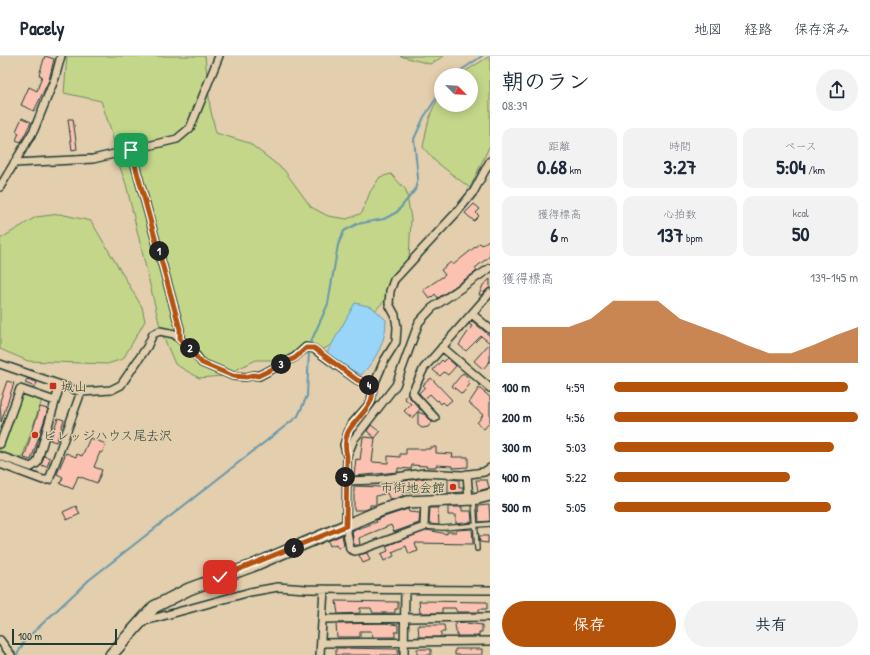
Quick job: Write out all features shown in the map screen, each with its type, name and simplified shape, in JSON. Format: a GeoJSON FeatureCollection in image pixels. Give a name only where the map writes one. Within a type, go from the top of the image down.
{"type":"FeatureCollection","features":[{"type":"Feature","properties":{"kind":"main road"},"geometry":{"type":"LineString","coordinates":[[111,655],[154,607],[189,589],[252,566],[407,502],[471,499],[490,495]]}},
{"type":"Feature","properties":{"kind":"street"},"geometry":{"type":"LineString","coordinates":[[0,187],[34,130],[55,78],[61,56]]}},
{"type":"Feature","properties":{"kind":"street"},"geometry":{"type":"LineString","coordinates":[[14,163],[93,159],[177,139],[190,128],[219,56]]}},
{"type":"Feature","properties":{"kind":"street"},"geometry":{"type":"LineString","coordinates":[[131,150],[180,329],[180,339]]}},
{"type":"Feature","properties":{"kind":"street"},"geometry":{"type":"LineString","coordinates":[[347,456],[344,445],[350,426],[371,402],[373,387],[384,360],[396,342],[398,327],[396,315],[389,304],[390,291],[394,280],[458,212],[474,191],[490,161]]}},
{"type":"Feature","properties":{"kind":"street"},"geometry":{"type":"LineString","coordinates":[[425,500],[424,527],[355,551],[350,549],[346,526],[345,481],[347,456],[354,438],[396,385],[419,322],[432,308],[490,268]]}},
{"type":"Feature","properties":{"kind":"street"},"geometry":{"type":"LineString","coordinates":[[435,418],[412,392],[424,368],[490,293]]}},
{"type":"Feature","properties":{"kind":"street"},"geometry":{"type":"LineString","coordinates":[[472,314],[490,329]]}},
{"type":"Feature","properties":{"kind":"street"},"geometry":{"type":"LineString","coordinates":[[0,364],[81,392],[104,391],[121,385],[153,334],[160,331],[174,334],[202,363],[225,373],[246,377],[254,375],[258,376],[295,358],[306,348],[314,348],[357,380],[373,387]]}},
{"type":"Feature","properties":{"kind":"street"},"geometry":{"type":"LineString","coordinates":[[442,347],[490,388]]}},
{"type":"Feature","properties":{"kind":"street"},"geometry":{"type":"LineString","coordinates":[[0,456],[32,467],[37,463],[60,385]]}},
{"type":"Feature","properties":{"kind":"street"},"geometry":{"type":"LineString","coordinates":[[0,444],[20,389],[56,401]]}},
{"type":"Feature","properties":{"kind":"street"},"geometry":{"type":"LineString","coordinates":[[0,464],[43,480],[49,480],[81,392]]}},
{"type":"Feature","properties":{"kind":"street"},"geometry":{"type":"LineString","coordinates":[[345,481],[377,480],[424,472],[467,474],[484,472],[490,468]]}},
{"type":"Feature","properties":{"kind":"street"},"geometry":{"type":"LineString","coordinates":[[467,474],[471,499]]}},
{"type":"Feature","properties":{"kind":"street"},"geometry":{"type":"LineString","coordinates":[[139,623],[250,592],[278,587],[324,589],[490,590]]}},
{"type":"Feature","properties":{"kind":"street"},"geometry":{"type":"LineString","coordinates":[[320,655],[324,589]]}},
{"type":"Feature","properties":{"kind":"street"},"geometry":{"type":"LineString","coordinates":[[404,655],[405,590]]}},
{"type":"Feature","properties":{"kind":"street"},"geometry":{"type":"LineString","coordinates":[[322,619],[490,617]]}},
{"type":"Feature","properties":{"kind":"street"},"geometry":{"type":"LineString","coordinates":[[0,640],[11,655]]}},
{"type":"Feature","properties":{"kind":"street"},"geometry":{"type":"LineString","coordinates":[[321,643],[490,641]]}},
{"type":"Feature","properties":{"kind":"lane"},"geometry":{"type":"LineString","coordinates":[[471,499],[476,525],[477,549]]}},
{"type":"Feature","properties":{"kind":"lane"},"geometry":{"type":"LineString","coordinates":[[424,527],[490,524]]}},
{"type":"Feature","properties":{"kind":"green space"},"geometry":{"type":"Polygon","coordinates":[[[67,56],[205,56],[210,107],[216,133],[249,143],[284,170],[311,207],[328,216],[347,219],[362,213],[370,192],[380,177],[391,174],[406,190],[411,219],[409,258],[394,291],[359,327],[326,348],[287,360],[256,360],[223,376],[199,378],[175,364],[161,331],[126,184],[116,156],[112,133],[101,101],[64,93],[67,56]]]}},
{"type":"Feature","properties":{"kind":"green space"},"geometry":{"type":"Polygon","coordinates":[[[400,56],[444,56],[430,64],[400,56]]]}},
{"type":"Feature","properties":{"kind":"green space"},"geometry":{"type":"Polygon","coordinates":[[[490,56],[490,145],[470,188],[435,161],[423,147],[427,126],[434,107],[434,112],[478,112],[478,68],[470,68],[490,56]]]}},
{"type":"Feature","properties":{"kind":"green space"},"geometry":{"type":"Polygon","coordinates":[[[60,214],[91,221],[142,307],[145,321],[123,359],[107,364],[28,361],[0,349],[0,239],[36,217],[60,214]]]}},
{"type":"Feature","properties":{"kind":"green space"},"geometry":{"type":"Polygon","coordinates":[[[20,393],[42,400],[21,461],[0,453],[0,448],[20,393]]]}},
{"type":"Feature","properties":{"kind":"water"},"geometry":{"type":"Polygon","coordinates":[[[355,303],[372,307],[386,320],[386,328],[382,343],[376,357],[361,375],[344,366],[327,353],[355,303]]]}},
{"type":"Feature","properties":{"kind":"building"},"geometry":{"type":"Polygon","coordinates":[[[45,56],[54,59],[49,80],[34,111],[21,105],[29,87],[37,91],[42,76],[39,75],[45,56]]]}},
{"type":"Feature","properties":{"kind":"building"},"geometry":{"type":"Polygon","coordinates":[[[22,118],[31,122],[21,142],[16,140],[19,133],[16,131],[22,118]]]}},
{"type":"Feature","properties":{"kind":"building"},"geometry":{"type":"Polygon","coordinates":[[[68,119],[73,119],[77,149],[72,150],[68,119]]]}},
{"type":"Feature","properties":{"kind":"building"},"geometry":{"type":"Polygon","coordinates":[[[474,204],[480,209],[476,213],[479,216],[474,221],[465,213],[474,204]]]}},
{"type":"Feature","properties":{"kind":"building"},"geometry":{"type":"Polygon","coordinates":[[[490,239],[490,256],[475,268],[477,271],[438,298],[435,294],[430,299],[423,290],[445,275],[441,270],[451,262],[453,265],[480,243],[482,245],[490,239]]]}},
{"type":"Feature","properties":{"kind":"building"},"geometry":{"type":"Polygon","coordinates":[[[490,279],[490,287],[479,295],[483,285],[490,279]]]}},
{"type":"Feature","properties":{"kind":"building"},"geometry":{"type":"Polygon","coordinates":[[[472,321],[490,336],[490,343],[481,336],[466,351],[459,345],[472,326],[469,324],[472,321]]]}},
{"type":"Feature","properties":{"kind":"building"},"geometry":{"type":"Polygon","coordinates":[[[490,343],[490,361],[483,369],[474,361],[490,343]]]}},
{"type":"Feature","properties":{"kind":"building"},"geometry":{"type":"Polygon","coordinates":[[[447,358],[456,366],[448,375],[444,372],[440,376],[433,370],[442,360],[444,362],[447,358]]]}},
{"type":"Feature","properties":{"kind":"building"},"geometry":{"type":"Polygon","coordinates":[[[463,373],[470,379],[467,383],[470,384],[462,394],[452,386],[463,373]]]}},
{"type":"Feature","properties":{"kind":"building"},"geometry":{"type":"Polygon","coordinates":[[[431,378],[452,400],[446,405],[443,402],[441,404],[430,394],[424,399],[419,393],[425,387],[423,385],[431,378]]]}},
{"type":"Feature","properties":{"kind":"building"},"geometry":{"type":"Polygon","coordinates":[[[27,379],[37,382],[35,387],[25,383],[27,379]]]}},
{"type":"Feature","properties":{"kind":"building"},"geometry":{"type":"Polygon","coordinates":[[[7,381],[14,383],[1,422],[0,401],[7,381]]]}},
{"type":"Feature","properties":{"kind":"building"},"geometry":{"type":"Polygon","coordinates":[[[479,388],[490,397],[490,422],[484,429],[477,423],[483,415],[469,403],[479,388]]]}},
{"type":"Feature","properties":{"kind":"building"},"geometry":{"type":"Polygon","coordinates":[[[407,394],[420,409],[412,418],[404,411],[411,404],[404,398],[407,394]]]}},
{"type":"Feature","properties":{"kind":"building","name":"ビレッジハウス尾去沢"},"geometry":{"type":"Polygon","coordinates":[[[40,407],[48,409],[31,460],[24,458],[40,407]]]}},
{"type":"Feature","properties":{"kind":"building"},"geometry":{"type":"Polygon","coordinates":[[[418,412],[426,415],[432,422],[428,427],[422,428],[418,425],[418,412]]]}},
{"type":"Feature","properties":{"kind":"building"},"geometry":{"type":"Polygon","coordinates":[[[58,418],[64,420],[56,442],[50,440],[58,418]]]}},
{"type":"Feature","properties":{"kind":"building"},"geometry":{"type":"Polygon","coordinates":[[[371,425],[380,432],[375,438],[367,431],[371,425]]]}},
{"type":"Feature","properties":{"kind":"building"},"geometry":{"type":"Polygon","coordinates":[[[363,437],[375,438],[372,462],[388,463],[388,456],[400,457],[400,454],[406,454],[406,449],[430,449],[430,447],[436,447],[436,453],[453,454],[452,457],[468,457],[468,467],[453,468],[453,466],[436,465],[436,467],[427,467],[412,465],[411,469],[398,468],[398,472],[354,476],[356,459],[360,460],[363,437]]]}},
{"type":"Feature","properties":{"kind":"building"},"geometry":{"type":"Polygon","coordinates":[[[90,438],[106,444],[102,453],[100,452],[94,467],[102,470],[97,483],[78,476],[73,489],[60,484],[63,477],[57,474],[66,453],[76,457],[77,454],[82,456],[90,438]]]}},
{"type":"Feature","properties":{"kind":"building"},"geometry":{"type":"Polygon","coordinates":[[[44,456],[50,458],[47,467],[41,465],[44,456]]]}},
{"type":"Feature","properties":{"kind":"building"},"geometry":{"type":"Polygon","coordinates":[[[426,478],[426,490],[418,492],[402,492],[403,496],[390,500],[387,493],[376,496],[376,505],[370,505],[370,508],[365,510],[354,510],[354,486],[382,487],[381,484],[426,478]]]}},
{"type":"Feature","properties":{"kind":"building","name":"市街地会館"},"geometry":{"type":"Polygon","coordinates":[[[448,479],[459,480],[459,488],[463,488],[463,492],[448,493],[448,479]]]}},
{"type":"Feature","properties":{"kind":"building"},"geometry":{"type":"Polygon","coordinates":[[[476,480],[487,480],[489,488],[478,491],[476,480]]]}},
{"type":"Feature","properties":{"kind":"building"},"geometry":{"type":"Polygon","coordinates":[[[489,505],[490,521],[479,522],[478,506],[489,505]]]}},
{"type":"Feature","properties":{"kind":"building"},"geometry":{"type":"Polygon","coordinates":[[[76,506],[80,514],[67,520],[63,512],[76,506]]]}},
{"type":"Feature","properties":{"kind":"building"},"geometry":{"type":"Polygon","coordinates":[[[448,507],[462,507],[462,511],[471,511],[472,522],[456,524],[456,515],[448,515],[448,507]]]}},
{"type":"Feature","properties":{"kind":"building"},"geometry":{"type":"Polygon","coordinates":[[[430,508],[438,508],[439,525],[429,524],[430,508]]]}},
{"type":"Feature","properties":{"kind":"building"},"geometry":{"type":"Polygon","coordinates":[[[408,509],[409,512],[420,513],[419,523],[394,532],[391,525],[359,538],[360,545],[354,545],[352,531],[377,522],[376,520],[408,509]]]}},
{"type":"Feature","properties":{"kind":"building"},"geometry":{"type":"Polygon","coordinates":[[[472,529],[473,544],[415,543],[418,551],[409,554],[406,546],[392,552],[394,556],[384,561],[381,554],[388,551],[386,546],[427,530],[447,534],[447,532],[456,532],[456,530],[472,529]]]}},
{"type":"Feature","properties":{"kind":"building"},"geometry":{"type":"Polygon","coordinates":[[[342,535],[344,545],[338,548],[336,544],[330,546],[328,541],[342,535]]]}},
{"type":"Feature","properties":{"kind":"building"},"geometry":{"type":"Polygon","coordinates":[[[479,536],[488,536],[488,543],[480,542],[479,536]]]}},
{"type":"Feature","properties":{"kind":"building"},"geometry":{"type":"Polygon","coordinates":[[[367,553],[370,560],[363,563],[359,555],[367,553]]]}},
{"type":"Feature","properties":{"kind":"building"},"geometry":{"type":"Polygon","coordinates":[[[336,601],[398,602],[398,609],[395,609],[395,613],[373,613],[371,608],[360,608],[360,613],[338,614],[336,601]]]}},
{"type":"Feature","properties":{"kind":"building"},"geometry":{"type":"Polygon","coordinates":[[[419,601],[487,602],[487,609],[479,609],[479,612],[457,612],[455,608],[442,608],[442,613],[420,613],[419,601]]]}},
{"type":"Feature","properties":{"kind":"building"},"geometry":{"type":"Polygon","coordinates":[[[457,622],[482,625],[482,632],[479,632],[479,636],[457,636],[455,625],[457,622]]]}},
{"type":"Feature","properties":{"kind":"building"},"geometry":{"type":"Polygon","coordinates":[[[386,623],[398,625],[398,632],[395,632],[395,637],[373,637],[371,631],[360,631],[360,637],[337,637],[336,624],[386,623]]]}},
{"type":"Feature","properties":{"kind":"building"},"geometry":{"type":"Polygon","coordinates":[[[418,625],[444,625],[445,632],[441,632],[441,637],[419,637],[418,625]]]}},
{"type":"Feature","properties":{"kind":"building"},"geometry":{"type":"Polygon","coordinates":[[[336,648],[398,649],[398,655],[336,655],[336,648]]]}},
{"type":"Feature","properties":{"kind":"building"},"geometry":{"type":"Polygon","coordinates":[[[417,649],[431,649],[431,655],[417,655],[417,649]]]}},
{"type":"Feature","properties":{"kind":"building"},"geometry":{"type":"Polygon","coordinates":[[[455,649],[482,649],[482,655],[455,655],[455,649]]]}},
{"type":"Feature","properties":{"kind":"waterway"},"geometry":{"type":"LineString","coordinates":[[464,68],[482,56]]}},
{"type":"Feature","properties":{"kind":"waterway"},"geometry":{"type":"LineString","coordinates":[[309,346],[328,304],[338,245],[344,231],[357,224],[384,219],[397,212],[415,190],[418,178],[414,139],[424,117],[434,102]]}},
{"type":"Feature","properties":{"kind":"waterway"},"geometry":{"type":"LineString","coordinates":[[17,655],[25,640],[89,580],[298,416],[307,396],[309,350]]}},
{"type":"Feature","properties":{"kind":"place","name":"城山"},"geometry":{"type":"Point","coordinates":[53,386]}},
{"type":"Feature","properties":{"kind":"place","name":"ビレッジハウス尾去沢"},"geometry":{"type":"Point","coordinates":[35,435]}},
{"type":"Feature","properties":{"kind":"place","name":"市街地会館"},"geometry":{"type":"Point","coordinates":[453,487]}},
{"type":"Feature","properties":{"kind":"route"},"geometry":{"type":"LineString","coordinates":[[131,150],[180,329],[180,339],[192,350],[202,363],[233,376],[258,376],[295,358],[306,348],[314,348],[343,371],[357,380],[373,387],[371,402],[363,413],[350,426],[344,445],[347,456],[345,481],[346,526],[252,566],[220,577]]}}]}
